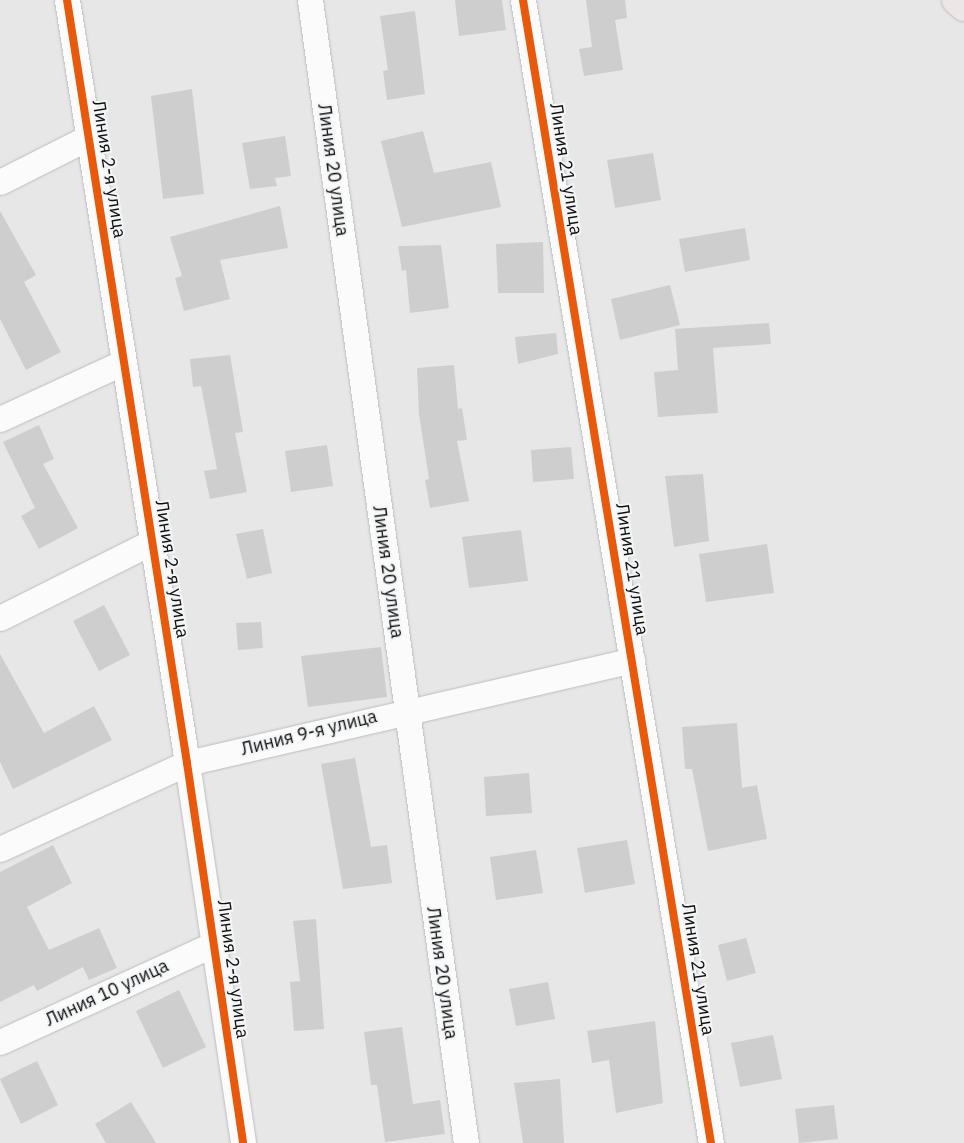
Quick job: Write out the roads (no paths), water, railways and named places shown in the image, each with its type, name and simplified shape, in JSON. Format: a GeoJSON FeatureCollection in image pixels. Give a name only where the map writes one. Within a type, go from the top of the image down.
{"type":"FeatureCollection","features":[{"type":"Feature","properties":{"kind":"main road"},"geometry":{"type":"LineString","coordinates":[[956,0],[964,8]]}},
{"type":"Feature","properties":{"kind":"street","name":"Линия 2-я улица"},"geometry":{"type":"LineString","coordinates":[[68,0],[187,763],[214,944],[239,1141]]}},
{"type":"Feature","properties":{"kind":"street","name":"Линия 20 улица"},"geometry":{"type":"LineString","coordinates":[[310,0],[466,1143]]}},
{"type":"Feature","properties":{"kind":"street","name":"Линия 21 улица"},"geometry":{"type":"LineString","coordinates":[[523,0],[711,1143]]}},
{"type":"Feature","properties":{"kind":"street"},"geometry":{"type":"LineString","coordinates":[[0,182],[89,138]]}},
{"type":"Feature","properties":{"kind":"street"},"geometry":{"type":"LineString","coordinates":[[0,419],[124,362]]}},
{"type":"Feature","properties":{"kind":"street"},"geometry":{"type":"LineString","coordinates":[[0,618],[152,542]]}},
{"type":"Feature","properties":{"kind":"street","name":"Линия 9-я улица"},"geometry":{"type":"LineString","coordinates":[[0,849],[187,763],[406,710],[632,660]]}},
{"type":"Feature","properties":{"kind":"street","name":"Линия 10 улица"},"geometry":{"type":"LineString","coordinates":[[0,1042],[214,944]]}}]}
